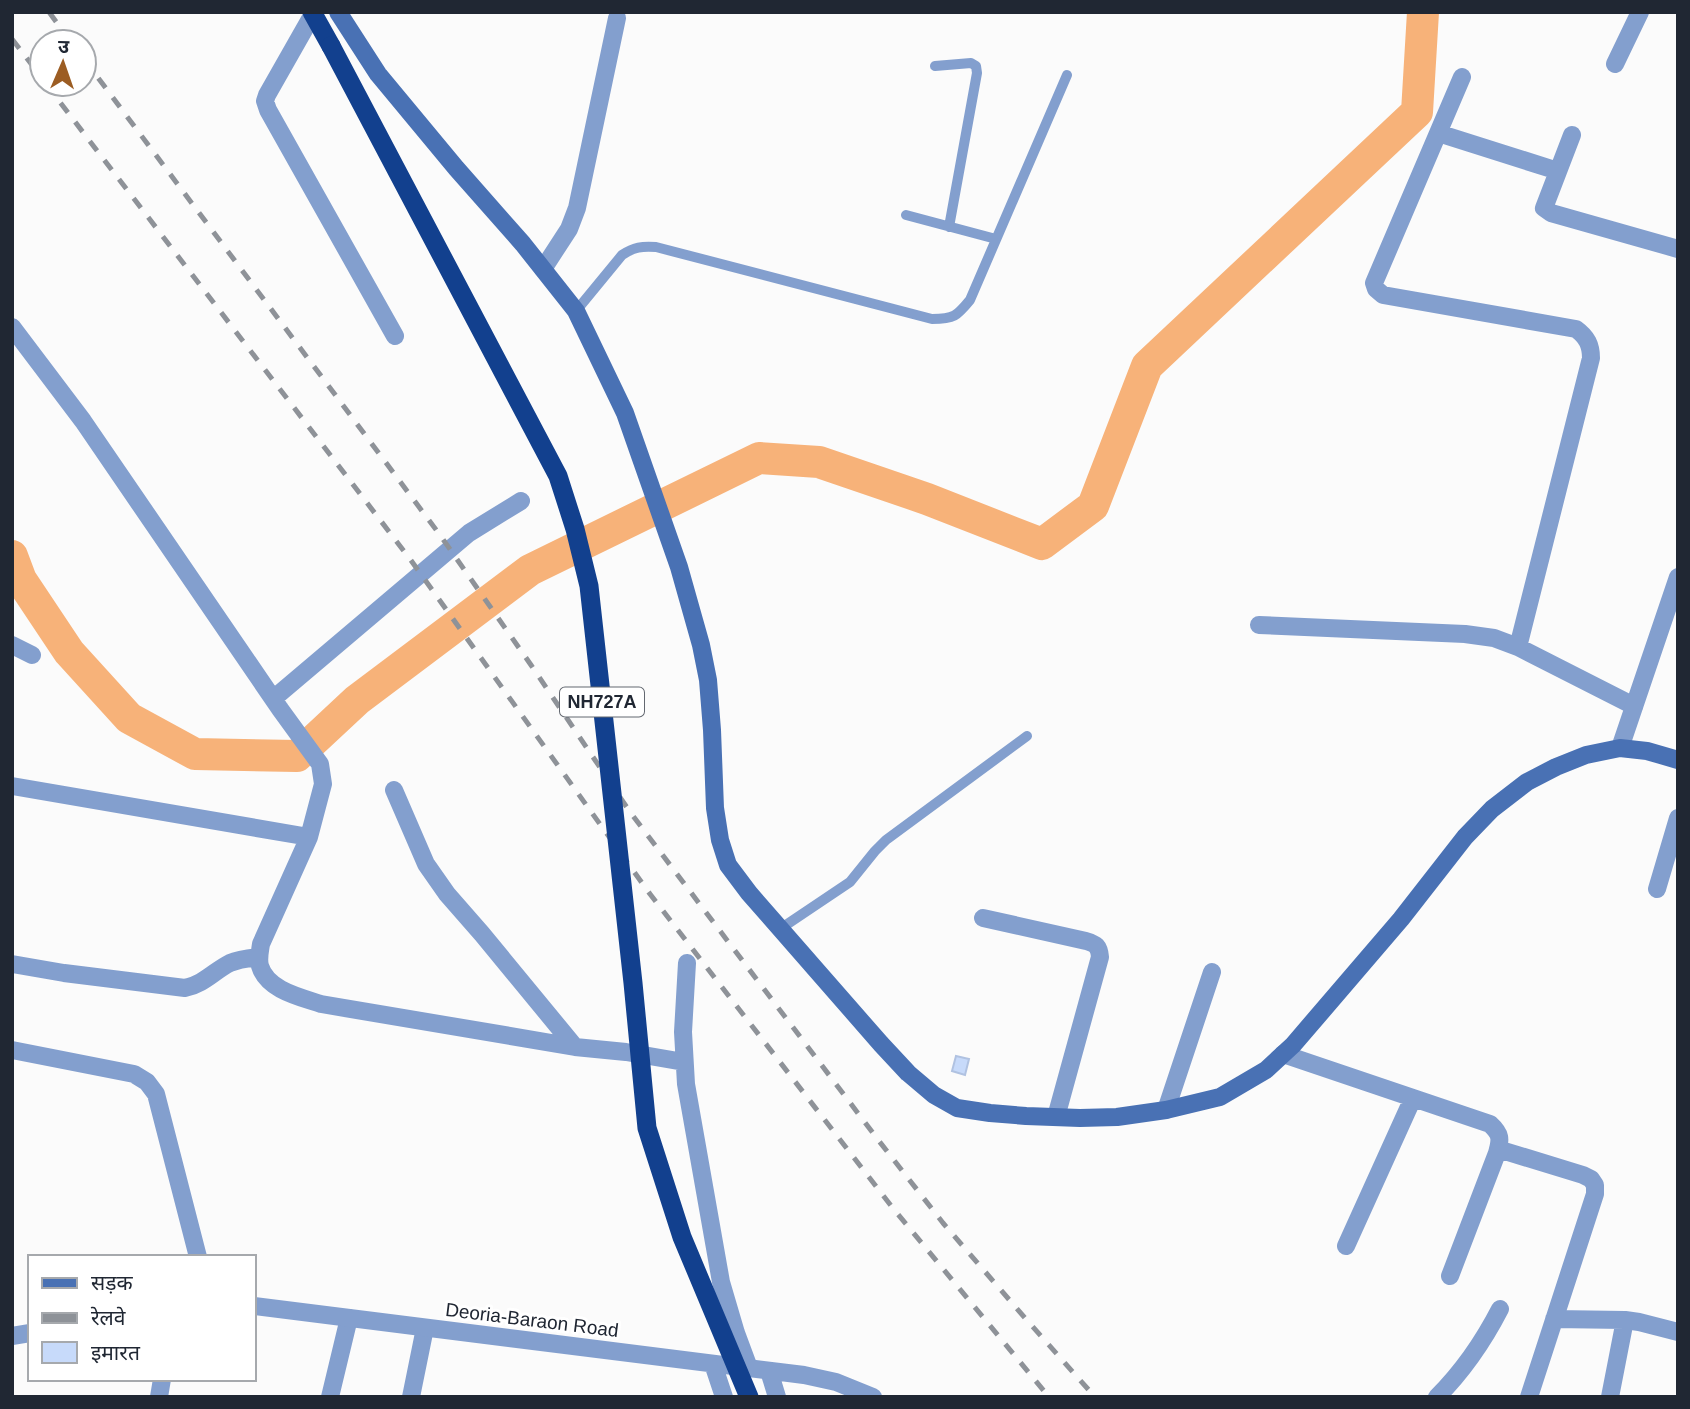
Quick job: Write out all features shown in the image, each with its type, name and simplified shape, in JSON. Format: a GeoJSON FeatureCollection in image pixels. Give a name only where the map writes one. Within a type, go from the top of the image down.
{"type":"FeatureCollection","features":[{"type":"Feature","properties":{"kind":"highway","name":"NH727A"},"geometry":{"type":"LineString","coordinates":[[313,13],[558,477],[575,529],[589,586],[647,1128],[682,1237],[749,1397]]}},
{"type":"Feature","properties":{"kind":"main road"},"geometry":{"type":"LineString","coordinates":[[338,12],[378,74],[576,311],[625,413],[679,567],[701,645],[708,680],[715,808],[720,840],[728,865],[780,929],[899,1063],[934,1095],[957,1108],[1056,1117],[1117,1116],[1166,1110],[1220,1097],[1266,1070],[1293,1045],[1401,919],[1465,837],[1492,809],[1527,782],[1586,754],[1620,748],[1647,751],[1678,760]]}},
{"type":"Feature","properties":{"kind":"street"},"geometry":{"type":"LineString","coordinates":[[1615,64],[1640,12]]}},
{"type":"Feature","properties":{"kind":"street"},"geometry":{"type":"LineString","coordinates":[[313,13],[265,101],[395,336]]}},
{"type":"Feature","properties":{"kind":"street"},"geometry":{"type":"LineString","coordinates":[[544,270],[569,229],[577,208],[617,18]]}},
{"type":"Feature","properties":{"kind":"street"},"geometry":{"type":"LineString","coordinates":[[1462,77],[1374,283],[1383,295],[1576,329],[1585,335],[1591,347],[1591,358],[1562,480],[1518,647]]}},
{"type":"Feature","properties":{"kind":"street"},"geometry":{"type":"LineString","coordinates":[[1438,133],[1558,171]]}},
{"type":"Feature","properties":{"kind":"street"},"geometry":{"type":"LineString","coordinates":[[1573,135],[1544,208],[1678,249]]}},
{"type":"Feature","properties":{"kind":"street"},"geometry":{"type":"LineString","coordinates":[[12,327],[83,421],[320,764],[323,784],[309,837],[261,944],[258,957],[263,974],[271,983],[287,992],[321,1004],[575,1047],[684,1062]]}},
{"type":"Feature","properties":{"kind":"street"},"geometry":{"type":"LineString","coordinates":[[276,704],[469,533],[521,501]]}},
{"type":"Feature","properties":{"kind":"street"},"geometry":{"type":"LineString","coordinates":[[1620,748],[1678,578]]}},
{"type":"Feature","properties":{"kind":"street"},"geometry":{"type":"LineString","coordinates":[[1259,625],[1465,634],[1494,638],[1518,647],[1634,706]]}},
{"type":"Feature","properties":{"kind":"street"},"geometry":{"type":"LineString","coordinates":[[12,645],[32,655]]}},
{"type":"Feature","properties":{"kind":"street"},"geometry":{"type":"LineString","coordinates":[[12,786],[309,837]]}},
{"type":"Feature","properties":{"kind":"street"},"geometry":{"type":"LineString","coordinates":[[394,790],[426,864],[447,894],[575,1047]]}},
{"type":"Feature","properties":{"kind":"street"},"geometry":{"type":"LineString","coordinates":[[1657,889],[1678,818]]}},
{"type":"Feature","properties":{"kind":"street"},"geometry":{"type":"LineString","coordinates":[[983,918],[1086,941],[1095,944],[1100,950],[1056,1117]]}},
{"type":"Feature","properties":{"kind":"street"},"geometry":{"type":"LineString","coordinates":[[12,964],[186,988],[204,981],[232,962],[258,957]]}},
{"type":"Feature","properties":{"kind":"street"},"geometry":{"type":"LineString","coordinates":[[687,963],[683,1009],[686,1084],[722,1282],[749,1368]]}},
{"type":"Feature","properties":{"kind":"street"},"geometry":{"type":"LineString","coordinates":[[1166,1110],[1212,972]]}},
{"type":"Feature","properties":{"kind":"street"},"geometry":{"type":"LineString","coordinates":[[12,1050],[134,1074],[147,1082],[156,1094],[197,1255]]}},
{"type":"Feature","properties":{"kind":"street"},"geometry":{"type":"LineString","coordinates":[[1283,1054],[1490,1124],[1497,1131],[1500,1142],[1498,1149],[1450,1276]]}},
{"type":"Feature","properties":{"kind":"street"},"geometry":{"type":"LineString","coordinates":[[1346,1246],[1413,1098]]}},
{"type":"Feature","properties":{"kind":"street"},"geometry":{"type":"LineString","coordinates":[[1498,1149],[1583,1175],[1595,1185],[1595,1195],[1529,1397]]}},
{"type":"Feature","properties":{"kind":"street","name":"Deoria-Baraon Road"},"geometry":{"type":"LineString","coordinates":[[256,1306],[804,1375],[836,1382],[873,1397]]}},
{"type":"Feature","properties":{"kind":"street"},"geometry":{"type":"LineString","coordinates":[[1437,1397],[1463,1370],[1500,1309]]}},
{"type":"Feature","properties":{"kind":"street"},"geometry":{"type":"LineString","coordinates":[[330,1397],[349,1318]]}},
{"type":"Feature","properties":{"kind":"street"},"geometry":{"type":"LineString","coordinates":[[1554,1319],[1625,1320],[1678,1332]]}},
{"type":"Feature","properties":{"kind":"street"},"geometry":{"type":"LineString","coordinates":[[1610,1397],[1625,1320]]}},
{"type":"Feature","properties":{"kind":"street"},"geometry":{"type":"LineString","coordinates":[[411,1397],[425,1328]]}},
{"type":"Feature","properties":{"kind":"street"},"geometry":{"type":"LineString","coordinates":[[713,1364],[724,1397]]}},
{"type":"Feature","properties":{"kind":"street"},"geometry":{"type":"LineString","coordinates":[[769,1371],[777,1397]]}},
{"type":"Feature","properties":{"kind":"lane"},"geometry":{"type":"LineString","coordinates":[[935,66],[971,63],[976,66],[977,73],[949,227]]}},
{"type":"Feature","properties":{"kind":"lane"},"geometry":{"type":"LineString","coordinates":[[576,311],[622,255],[643,246],[656,247],[932,318],[950,319],[970,300],[1067,75]]}},
{"type":"Feature","properties":{"kind":"lane"},"geometry":{"type":"LineString","coordinates":[[906,215],[996,239]]}},
{"type":"Feature","properties":{"kind":"lane"},"geometry":{"type":"LineString","coordinates":[[780,929],[850,882],[886,840],[1027,736]]}},
{"type":"Feature","properties":{"kind":"building"},"geometry":{"type":"Polygon","coordinates":[[[956,1056],[969,1059],[965,1075],[952,1071],[956,1056]]]}},
{"type":"Feature","properties":{"kind":"waterway"},"geometry":{"type":"LineString","coordinates":[[12,556],[21,580],[69,652],[129,718],[195,754],[297,756],[357,700],[530,570],[759,458],[819,462],[927,499],[1042,544],[1093,506],[1147,366],[1417,112],[1423,12]]}},
{"type":"Feature","properties":{"kind":"railway"},"geometry":{"type":"LineString","coordinates":[[49,12],[61,28]]}},
{"type":"Feature","properties":{"kind":"railway"},"geometry":{"type":"LineString","coordinates":[[12,39],[28,60]]}},
{"type":"Feature","properties":{"kind":"railway"},"geometry":{"type":"LineString","coordinates":[[98,78],[440,535],[630,812],[943,1223],[1095,1397]]}},
{"type":"Feature","properties":{"kind":"railway"},"geometry":{"type":"LineString","coordinates":[[57,98],[410,559],[650,894],[892,1207],[1049,1397]]}}]}
